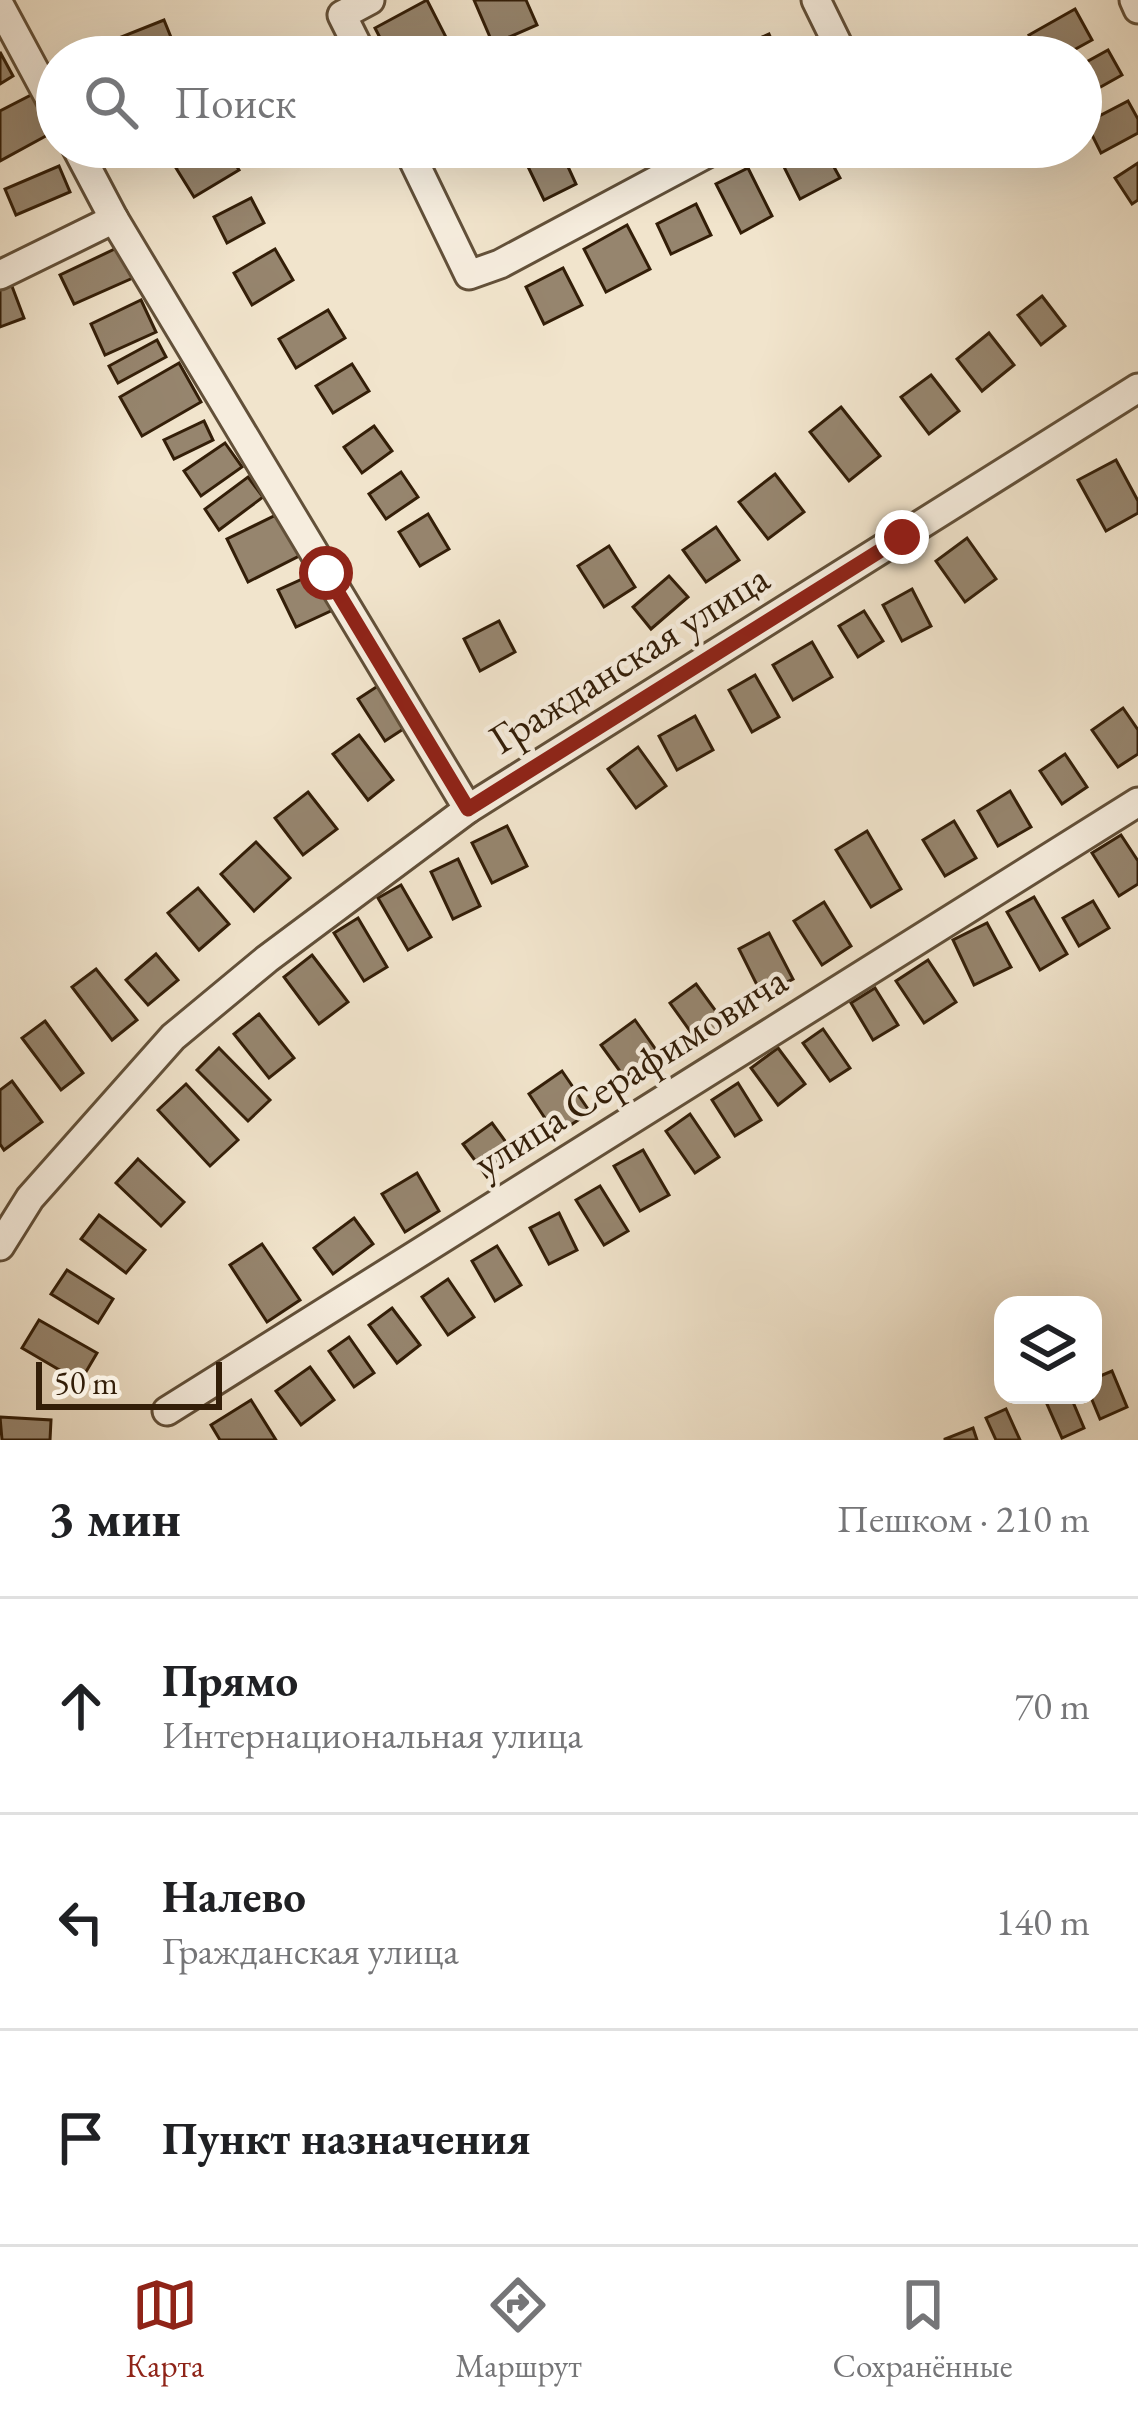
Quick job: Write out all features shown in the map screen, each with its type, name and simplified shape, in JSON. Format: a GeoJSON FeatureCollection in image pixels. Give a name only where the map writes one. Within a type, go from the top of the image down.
{"type":"FeatureCollection","features":[{"type":"Feature","properties":{"kind":"street"},"geometry":{"type":"LineString","coordinates":[[352,36],[342,15],[370,0]]}},
{"type":"Feature","properties":{"kind":"street"},"geometry":{"type":"LineString","coordinates":[[816,0],[834,36]]}},
{"type":"Feature","properties":{"kind":"street"},"geometry":{"type":"LineString","coordinates":[[1134,0],[1138,9]]}},
{"type":"Feature","properties":{"kind":"street"},"geometry":{"type":"LineString","coordinates":[[0,6],[36,73]]}},
{"type":"Feature","properties":{"kind":"street"},"geometry":{"type":"LineString","coordinates":[[87,168],[468,809]]}},
{"type":"Feature","properties":{"kind":"street"},"geometry":{"type":"LineString","coordinates":[[417,168],[470,275],[500,264],[679,168]]}},
{"type":"Feature","properties":{"kind":"street"},"geometry":{"type":"LineString","coordinates":[[0,275],[114,219]]}},
{"type":"Feature","properties":{"kind":"street","name":"Гражданская улица"},"geometry":{"type":"LineString","coordinates":[[0,1246],[30,1198],[173,1037],[267,959],[468,809],[1138,388]]}},
{"type":"Feature","properties":{"kind":"street","name":"улица Серафимовича"},"geometry":{"type":"LineString","coordinates":[[167,1411],[1138,802]]}},
{"type":"Feature","properties":{"kind":"building"},"geometry":{"type":"Polygon","coordinates":[[[427,0],[445,36],[379,36],[375,28],[427,0]]]}},
{"type":"Feature","properties":{"kind":"building"},"geometry":{"type":"Polygon","coordinates":[[[474,0],[526,0],[537,25],[512,36],[490,36],[474,0]]]}},
{"type":"Feature","properties":{"kind":"building"},"geometry":{"type":"Polygon","coordinates":[[[1075,9],[1090,36],[1030,36],[1075,9]]]}},
{"type":"Feature","properties":{"kind":"building"},"geometry":{"type":"Polygon","coordinates":[[[164,20],[170,36],[124,36],[164,20]]]}},
{"type":"Feature","properties":{"kind":"building"},"geometry":{"type":"Polygon","coordinates":[[[1108,50],[1122,75],[1102,86],[1102,53],[1108,50]]]}},
{"type":"Feature","properties":{"kind":"building"},"geometry":{"type":"Polygon","coordinates":[[[0,52],[13,76],[0,84],[0,52]]]}},
{"type":"Feature","properties":{"kind":"building"},"geometry":{"type":"Polygon","coordinates":[[[36,95],[36,141],[0,161],[0,111],[36,95]]]}},
{"type":"Feature","properties":{"kind":"building"},"geometry":{"type":"Polygon","coordinates":[[[1128,101],[1138,119],[1138,133],[1102,152],[1102,115],[1128,101]]]}},
{"type":"Feature","properties":{"kind":"building"},"geometry":{"type":"Polygon","coordinates":[[[1138,163],[1138,200],[1132,204],[1115,178],[1138,163]]]}},
{"type":"Feature","properties":{"kind":"building"},"geometry":{"type":"Polygon","coordinates":[[[60,168],[70,192],[16,215],[5,189],[60,168]]]}},
{"type":"Feature","properties":{"kind":"building"},"geometry":{"type":"Polygon","coordinates":[[[176,168],[238,168],[239,170],[194,197],[176,168]]]}},
{"type":"Feature","properties":{"kind":"building"},"geometry":{"type":"Polygon","coordinates":[[[529,168],[569,168],[576,184],[544,200],[529,168]]]}},
{"type":"Feature","properties":{"kind":"building"},"geometry":{"type":"Polygon","coordinates":[[[748,168],[772,216],[741,233],[716,184],[748,168]]]}},
{"type":"Feature","properties":{"kind":"building"},"geometry":{"type":"Polygon","coordinates":[[[784,168],[835,168],[840,178],[800,199],[784,168]]]}},
{"type":"Feature","properties":{"kind":"building"},"geometry":{"type":"Polygon","coordinates":[[[251,198],[264,223],[227,243],[214,217],[251,198]]]}},
{"type":"Feature","properties":{"kind":"building"},"geometry":{"type":"Polygon","coordinates":[[[696,204],[711,235],[671,254],[657,224],[696,204]]]}},
{"type":"Feature","properties":{"kind":"building"},"geometry":{"type":"Polygon","coordinates":[[[627,225],[650,269],[606,292],[584,249],[627,225]]]}},
{"type":"Feature","properties":{"kind":"building"},"geometry":{"type":"Polygon","coordinates":[[[121,246],[135,277],[74,304],[60,275],[121,246]]]}},
{"type":"Feature","properties":{"kind":"building"},"geometry":{"type":"Polygon","coordinates":[[[275,249],[293,280],[252,305],[234,273],[275,249]]]}},
{"type":"Feature","properties":{"kind":"building"},"geometry":{"type":"Polygon","coordinates":[[[563,268],[582,305],[544,324],[526,287],[563,268]]]}},
{"type":"Feature","properties":{"kind":"building"},"geometry":{"type":"Polygon","coordinates":[[[10,281],[24,318],[0,327],[0,285],[10,281]]]}},
{"type":"Feature","properties":{"kind":"building"},"geometry":{"type":"Polygon","coordinates":[[[1042,296],[1065,326],[1041,345],[1018,315],[1042,296]]]}},
{"type":"Feature","properties":{"kind":"building"},"geometry":{"type":"Polygon","coordinates":[[[141,300],[156,332],[105,355],[91,324],[141,300]]]}},
{"type":"Feature","properties":{"kind":"building"},"geometry":{"type":"Polygon","coordinates":[[[328,310],[345,338],[296,368],[279,339],[328,310]]]}},
{"type":"Feature","properties":{"kind":"building"},"geometry":{"type":"Polygon","coordinates":[[[989,333],[1014,365],[982,391],[957,359],[989,333]]]}},
{"type":"Feature","properties":{"kind":"building"},"geometry":{"type":"Polygon","coordinates":[[[157,340],[166,357],[118,383],[109,366],[157,340]]]}},
{"type":"Feature","properties":{"kind":"building"},"geometry":{"type":"Polygon","coordinates":[[[179,363],[201,402],[142,436],[120,397],[179,363]]]}},
{"type":"Feature","properties":{"kind":"building"},"geometry":{"type":"Polygon","coordinates":[[[352,364],[369,391],[333,413],[316,386],[352,364]]]}},
{"type":"Feature","properties":{"kind":"building"},"geometry":{"type":"Polygon","coordinates":[[[931,375],[959,411],[929,434],[901,397],[931,375]]]}},
{"type":"Feature","properties":{"kind":"building"},"geometry":{"type":"Polygon","coordinates":[[[841,407],[880,456],[849,481],[810,432],[841,407]]]}},
{"type":"Feature","properties":{"kind":"building"},"geometry":{"type":"Polygon","coordinates":[[[204,421],[213,440],[174,459],[164,440],[204,421]]]}},
{"type":"Feature","properties":{"kind":"building"},"geometry":{"type":"Polygon","coordinates":[[[374,426],[392,451],[362,473],[344,447],[374,426]]]}},
{"type":"Feature","properties":{"kind":"building"},"geometry":{"type":"Polygon","coordinates":[[[225,443],[242,467],[201,496],[184,471],[225,443]]]}},
{"type":"Feature","properties":{"kind":"building"},"geometry":{"type":"Polygon","coordinates":[[[1116,460],[1138,501],[1138,513],[1106,531],[1078,480],[1116,460]]]}},
{"type":"Feature","properties":{"kind":"building"},"geometry":{"type":"Polygon","coordinates":[[[401,472],[418,497],[386,519],[369,494],[401,472]]]}},
{"type":"Feature","properties":{"kind":"building"},"geometry":{"type":"Polygon","coordinates":[[[775,474],[804,512],[768,539],[739,502],[775,474]]]}},
{"type":"Feature","properties":{"kind":"building"},"geometry":{"type":"Polygon","coordinates":[[[248,477],[263,497],[219,530],[205,509],[248,477]]]}},
{"type":"Feature","properties":{"kind":"building"},"geometry":{"type":"Polygon","coordinates":[[[280,513],[301,555],[248,582],[227,539],[280,513]]]}},
{"type":"Feature","properties":{"kind":"building"},"geometry":{"type":"Polygon","coordinates":[[[428,514],[449,549],[420,566],[399,532],[428,514]]]}},
{"type":"Feature","properties":{"kind":"building"},"geometry":{"type":"Polygon","coordinates":[[[716,527],[739,560],[706,582],[683,550],[716,527]]]}},
{"type":"Feature","properties":{"kind":"building"},"geometry":{"type":"Polygon","coordinates":[[[967,538],[996,579],[965,602],[936,561],[967,538]]]}},
{"type":"Feature","properties":{"kind":"building"},"geometry":{"type":"Polygon","coordinates":[[[609,546],[635,587],[604,607],[578,566],[609,546]]]}},
{"type":"Feature","properties":{"kind":"building"},"geometry":{"type":"Polygon","coordinates":[[[318,572],[335,609],[296,627],[278,590],[318,572]]]}},
{"type":"Feature","properties":{"kind":"building"},"geometry":{"type":"Polygon","coordinates":[[[669,576],[688,597],[651,629],[633,607],[669,576]]]}},
{"type":"Feature","properties":{"kind":"building"},"geometry":{"type":"Polygon","coordinates":[[[912,589],[931,626],[902,641],[883,605],[912,589]]]}},
{"type":"Feature","properties":{"kind":"building"},"geometry":{"type":"Polygon","coordinates":[[[864,611],[883,641],[858,657],[839,626],[864,611]]]}},
{"type":"Feature","properties":{"kind":"building"},"geometry":{"type":"Polygon","coordinates":[[[499,621],[515,652],[480,671],[464,639],[499,621]]]}},
{"type":"Feature","properties":{"kind":"building"},"geometry":{"type":"Polygon","coordinates":[[[812,642],[832,677],[793,700],[773,665],[812,642]]]}},
{"type":"Feature","properties":{"kind":"building"},"geometry":{"type":"Polygon","coordinates":[[[755,675],[779,717],[752,732],[729,690],[755,675]]]}},
{"type":"Feature","properties":{"kind":"building"},"geometry":{"type":"Polygon","coordinates":[[[387,680],[414,722],[385,741],[358,699],[387,680]]]}},
{"type":"Feature","properties":{"kind":"building"},"geometry":{"type":"Polygon","coordinates":[[[1123,708],[1138,730],[1138,754],[1118,767],[1092,730],[1123,708]]]}},
{"type":"Feature","properties":{"kind":"building"},"geometry":{"type":"Polygon","coordinates":[[[695,716],[713,750],[677,770],[659,736],[695,716]]]}},
{"type":"Feature","properties":{"kind":"building"},"geometry":{"type":"Polygon","coordinates":[[[359,735],[393,780],[368,800],[333,754],[359,735]]]}},
{"type":"Feature","properties":{"kind":"building"},"geometry":{"type":"Polygon","coordinates":[[[638,747],[666,786],[636,808],[608,769],[638,747]]]}},
{"type":"Feature","properties":{"kind":"building"},"geometry":{"type":"Polygon","coordinates":[[[1065,754],[1087,787],[1062,804],[1040,771],[1065,754]]]}},
{"type":"Feature","properties":{"kind":"building"},"geometry":{"type":"Polygon","coordinates":[[[1010,791],[1031,827],[998,846],[978,811],[1010,791]]]}},
{"type":"Feature","properties":{"kind":"building"},"geometry":{"type":"Polygon","coordinates":[[[308,792],[337,829],[303,855],[275,818],[308,792]]]}},
{"type":"Feature","properties":{"kind":"building"},"geometry":{"type":"Polygon","coordinates":[[[954,821],[976,858],[945,876],[923,840],[954,821]]]}},
{"type":"Feature","properties":{"kind":"building"},"geometry":{"type":"Polygon","coordinates":[[[507,826],[527,866],[492,883],[472,843],[507,826]]]}},
{"type":"Feature","properties":{"kind":"building"},"geometry":{"type":"Polygon","coordinates":[[[867,831],[901,889],[871,907],[836,850],[867,831]]]}},
{"type":"Feature","properties":{"kind":"building"},"geometry":{"type":"Polygon","coordinates":[[[1121,835],[1138,861],[1138,884],[1119,896],[1092,853],[1121,835]]]}},
{"type":"Feature","properties":{"kind":"building"},"geometry":{"type":"Polygon","coordinates":[[[256,842],[290,878],[254,911],[221,874],[256,842]]]}},
{"type":"Feature","properties":{"kind":"building"},"geometry":{"type":"Polygon","coordinates":[[[458,859],[480,906],[453,919],[431,872],[458,859]]]}},
{"type":"Feature","properties":{"kind":"building"},"geometry":{"type":"Polygon","coordinates":[[[401,885],[431,937],[408,950],[378,898],[401,885]]]}},
{"type":"Feature","properties":{"kind":"building"},"geometry":{"type":"Polygon","coordinates":[[[198,888],[229,924],[199,950],[168,913],[198,888]]]}},
{"type":"Feature","properties":{"kind":"building"},"geometry":{"type":"Polygon","coordinates":[[[1034,897],[1067,954],[1040,970],[1007,912],[1034,897]]]}},
{"type":"Feature","properties":{"kind":"building"},"geometry":{"type":"Polygon","coordinates":[[[1093,901],[1109,928],[1079,946],[1063,918],[1093,901]]]}},
{"type":"Feature","properties":{"kind":"building"},"geometry":{"type":"Polygon","coordinates":[[[824,902],[851,946],[822,965],[794,921],[824,902]]]}},
{"type":"Feature","properties":{"kind":"building"},"geometry":{"type":"Polygon","coordinates":[[[358,918],[387,967],[364,981],[334,933],[358,918]]]}},
{"type":"Feature","properties":{"kind":"building"},"geometry":{"type":"Polygon","coordinates":[[[987,923],[1011,967],[974,985],[953,940],[987,923]]]}},
{"type":"Feature","properties":{"kind":"building"},"geometry":{"type":"Polygon","coordinates":[[[769,933],[793,979],[762,995],[739,949],[769,933]]]}},
{"type":"Feature","properties":{"kind":"building"},"geometry":{"type":"Polygon","coordinates":[[[156,954],[178,980],[148,1005],[126,980],[156,954]]]}},
{"type":"Feature","properties":{"kind":"building"},"geometry":{"type":"Polygon","coordinates":[[[312,955],[348,1002],[319,1024],[284,977],[312,955]]]}},
{"type":"Feature","properties":{"kind":"building"},"geometry":{"type":"Polygon","coordinates":[[[928,960],[956,1002],[924,1023],[896,981],[928,960]]]}},
{"type":"Feature","properties":{"kind":"building"},"geometry":{"type":"Polygon","coordinates":[[[96,969],[137,1020],[112,1040],[72,987],[96,969]]]}},
{"type":"Feature","properties":{"kind":"building"},"geometry":{"type":"Polygon","coordinates":[[[696,984],[726,1025],[700,1045],[670,1003],[696,984]]]}},
{"type":"Feature","properties":{"kind":"building"},"geometry":{"type":"Polygon","coordinates":[[[875,988],[898,1025],[873,1040],[851,1003],[875,988]]]}},
{"type":"Feature","properties":{"kind":"building"},"geometry":{"type":"Polygon","coordinates":[[[259,1014],[294,1058],[269,1078],[234,1034],[259,1014]]]}},
{"type":"Feature","properties":{"kind":"building"},"geometry":{"type":"Polygon","coordinates":[[[635,1020],[661,1057],[627,1081],[601,1045],[635,1020]]]}},
{"type":"Feature","properties":{"kind":"building"},"geometry":{"type":"Polygon","coordinates":[[[45,1021],[83,1073],[61,1090],[22,1038],[45,1021]]]}},
{"type":"Feature","properties":{"kind":"building"},"geometry":{"type":"Polygon","coordinates":[[[823,1029],[850,1068],[830,1081],[803,1043],[823,1029]]]}},
{"type":"Feature","properties":{"kind":"building"},"geometry":{"type":"Polygon","coordinates":[[[219,1048],[270,1100],[248,1121],[197,1070],[219,1048]]]}},
{"type":"Feature","properties":{"kind":"building"},"geometry":{"type":"Polygon","coordinates":[[[778,1048],[805,1084],[778,1105],[751,1068],[778,1048]]]}},
{"type":"Feature","properties":{"kind":"building"},"geometry":{"type":"Polygon","coordinates":[[[562,1071],[590,1112],[556,1135],[529,1094],[562,1071]]]}},
{"type":"Feature","properties":{"kind":"building"},"geometry":{"type":"Polygon","coordinates":[[[12,1081],[42,1122],[4,1150],[0,1090],[12,1081]]]}},
{"type":"Feature","properties":{"kind":"building"},"geometry":{"type":"Polygon","coordinates":[[[738,1083],[761,1120],[735,1136],[712,1100],[738,1083]]]}},
{"type":"Feature","properties":{"kind":"building"},"geometry":{"type":"Polygon","coordinates":[[[186,1084],[238,1140],[210,1166],[158,1110],[186,1084]]]}},
{"type":"Feature","properties":{"kind":"building"},"geometry":{"type":"Polygon","coordinates":[[[690,1114],[719,1157],[695,1173],[666,1131],[690,1114]]]}},
{"type":"Feature","properties":{"kind":"building"},"geometry":{"type":"Polygon","coordinates":[[[492,1123],[516,1156],[487,1177],[463,1144],[492,1123]]]}},
{"type":"Feature","properties":{"kind":"building"},"geometry":{"type":"Polygon","coordinates":[[[643,1150],[669,1195],[640,1211],[614,1166],[643,1150]]]}},
{"type":"Feature","properties":{"kind":"building"},"geometry":{"type":"Polygon","coordinates":[[[138,1159],[184,1202],[161,1226],[116,1183],[138,1159]]]}},
{"type":"Feature","properties":{"kind":"building"},"geometry":{"type":"Polygon","coordinates":[[[417,1173],[439,1211],[405,1232],[382,1194],[417,1173]]]}},
{"type":"Feature","properties":{"kind":"building"},"geometry":{"type":"Polygon","coordinates":[[[600,1186],[628,1231],[604,1245],[576,1200],[600,1186]]]}},
{"type":"Feature","properties":{"kind":"building"},"geometry":{"type":"Polygon","coordinates":[[[559,1213],[577,1250],[549,1264],[530,1228],[559,1213]]]}},
{"type":"Feature","properties":{"kind":"building"},"geometry":{"type":"Polygon","coordinates":[[[99,1215],[145,1250],[126,1273],[81,1239],[99,1215]]]}},
{"type":"Feature","properties":{"kind":"building"},"geometry":{"type":"Polygon","coordinates":[[[354,1218],[373,1244],[333,1274],[314,1248],[354,1218]]]}},
{"type":"Feature","properties":{"kind":"building"},"geometry":{"type":"Polygon","coordinates":[[[262,1244],[300,1300],[267,1322],[230,1265],[262,1244]]]}},
{"type":"Feature","properties":{"kind":"building"},"geometry":{"type":"Polygon","coordinates":[[[497,1246],[521,1285],[495,1301],[472,1261],[497,1246]]]}},
{"type":"Feature","properties":{"kind":"building"},"geometry":{"type":"Polygon","coordinates":[[[67,1270],[113,1299],[98,1323],[51,1294],[67,1270]]]}},
{"type":"Feature","properties":{"kind":"building"},"geometry":{"type":"Polygon","coordinates":[[[448,1279],[474,1317],[448,1335],[422,1297],[448,1279]]]}},
{"type":"Feature","properties":{"kind":"building"},"geometry":{"type":"Polygon","coordinates":[[[392,1308],[420,1345],[397,1363],[369,1325],[392,1308]]]}},
{"type":"Feature","properties":{"kind":"building"},"geometry":{"type":"Polygon","coordinates":[[[39,1320],[97,1353],[80,1382],[22,1348],[39,1320]]]}},
{"type":"Feature","properties":{"kind":"building"},"geometry":{"type":"Polygon","coordinates":[[[349,1337],[374,1373],[354,1387],[329,1351],[349,1337]]]}},
{"type":"Feature","properties":{"kind":"building"},"geometry":{"type":"Polygon","coordinates":[[[310,1367],[334,1400],[301,1425],[276,1391],[310,1367]]]}},
{"type":"Feature","properties":{"kind":"building"},"geometry":{"type":"Polygon","coordinates":[[[1112,1371],[1127,1407],[1100,1419],[1094,1404],[1102,1404],[1102,1375],[1112,1371]]]}},
{"type":"Feature","properties":{"kind":"building"},"geometry":{"type":"Polygon","coordinates":[[[251,1400],[276,1440],[220,1440],[211,1425],[251,1400]]]}},
{"type":"Feature","properties":{"kind":"building"},"geometry":{"type":"Polygon","coordinates":[[[1047,1404],[1074,1404],[1084,1428],[1062,1438],[1047,1404]]]}},
{"type":"Feature","properties":{"kind":"building"},"geometry":{"type":"Polygon","coordinates":[[[1006,1409],[1020,1440],[996,1440],[986,1418],[1006,1409]]]}},
{"type":"Feature","properties":{"kind":"building"},"geometry":{"type":"Polygon","coordinates":[[[0,1417],[51,1420],[50,1440],[2,1440],[0,1417]]]}},
{"type":"Feature","properties":{"kind":"building"},"geometry":{"type":"Polygon","coordinates":[[[973,1428],[977,1440],[945,1440],[945,1439],[973,1428]]]}},
{"type":"Feature","properties":{"kind":"route"},"geometry":{"type":"LineString","coordinates":[[326,573],[468,809],[902,537]]}}]}
